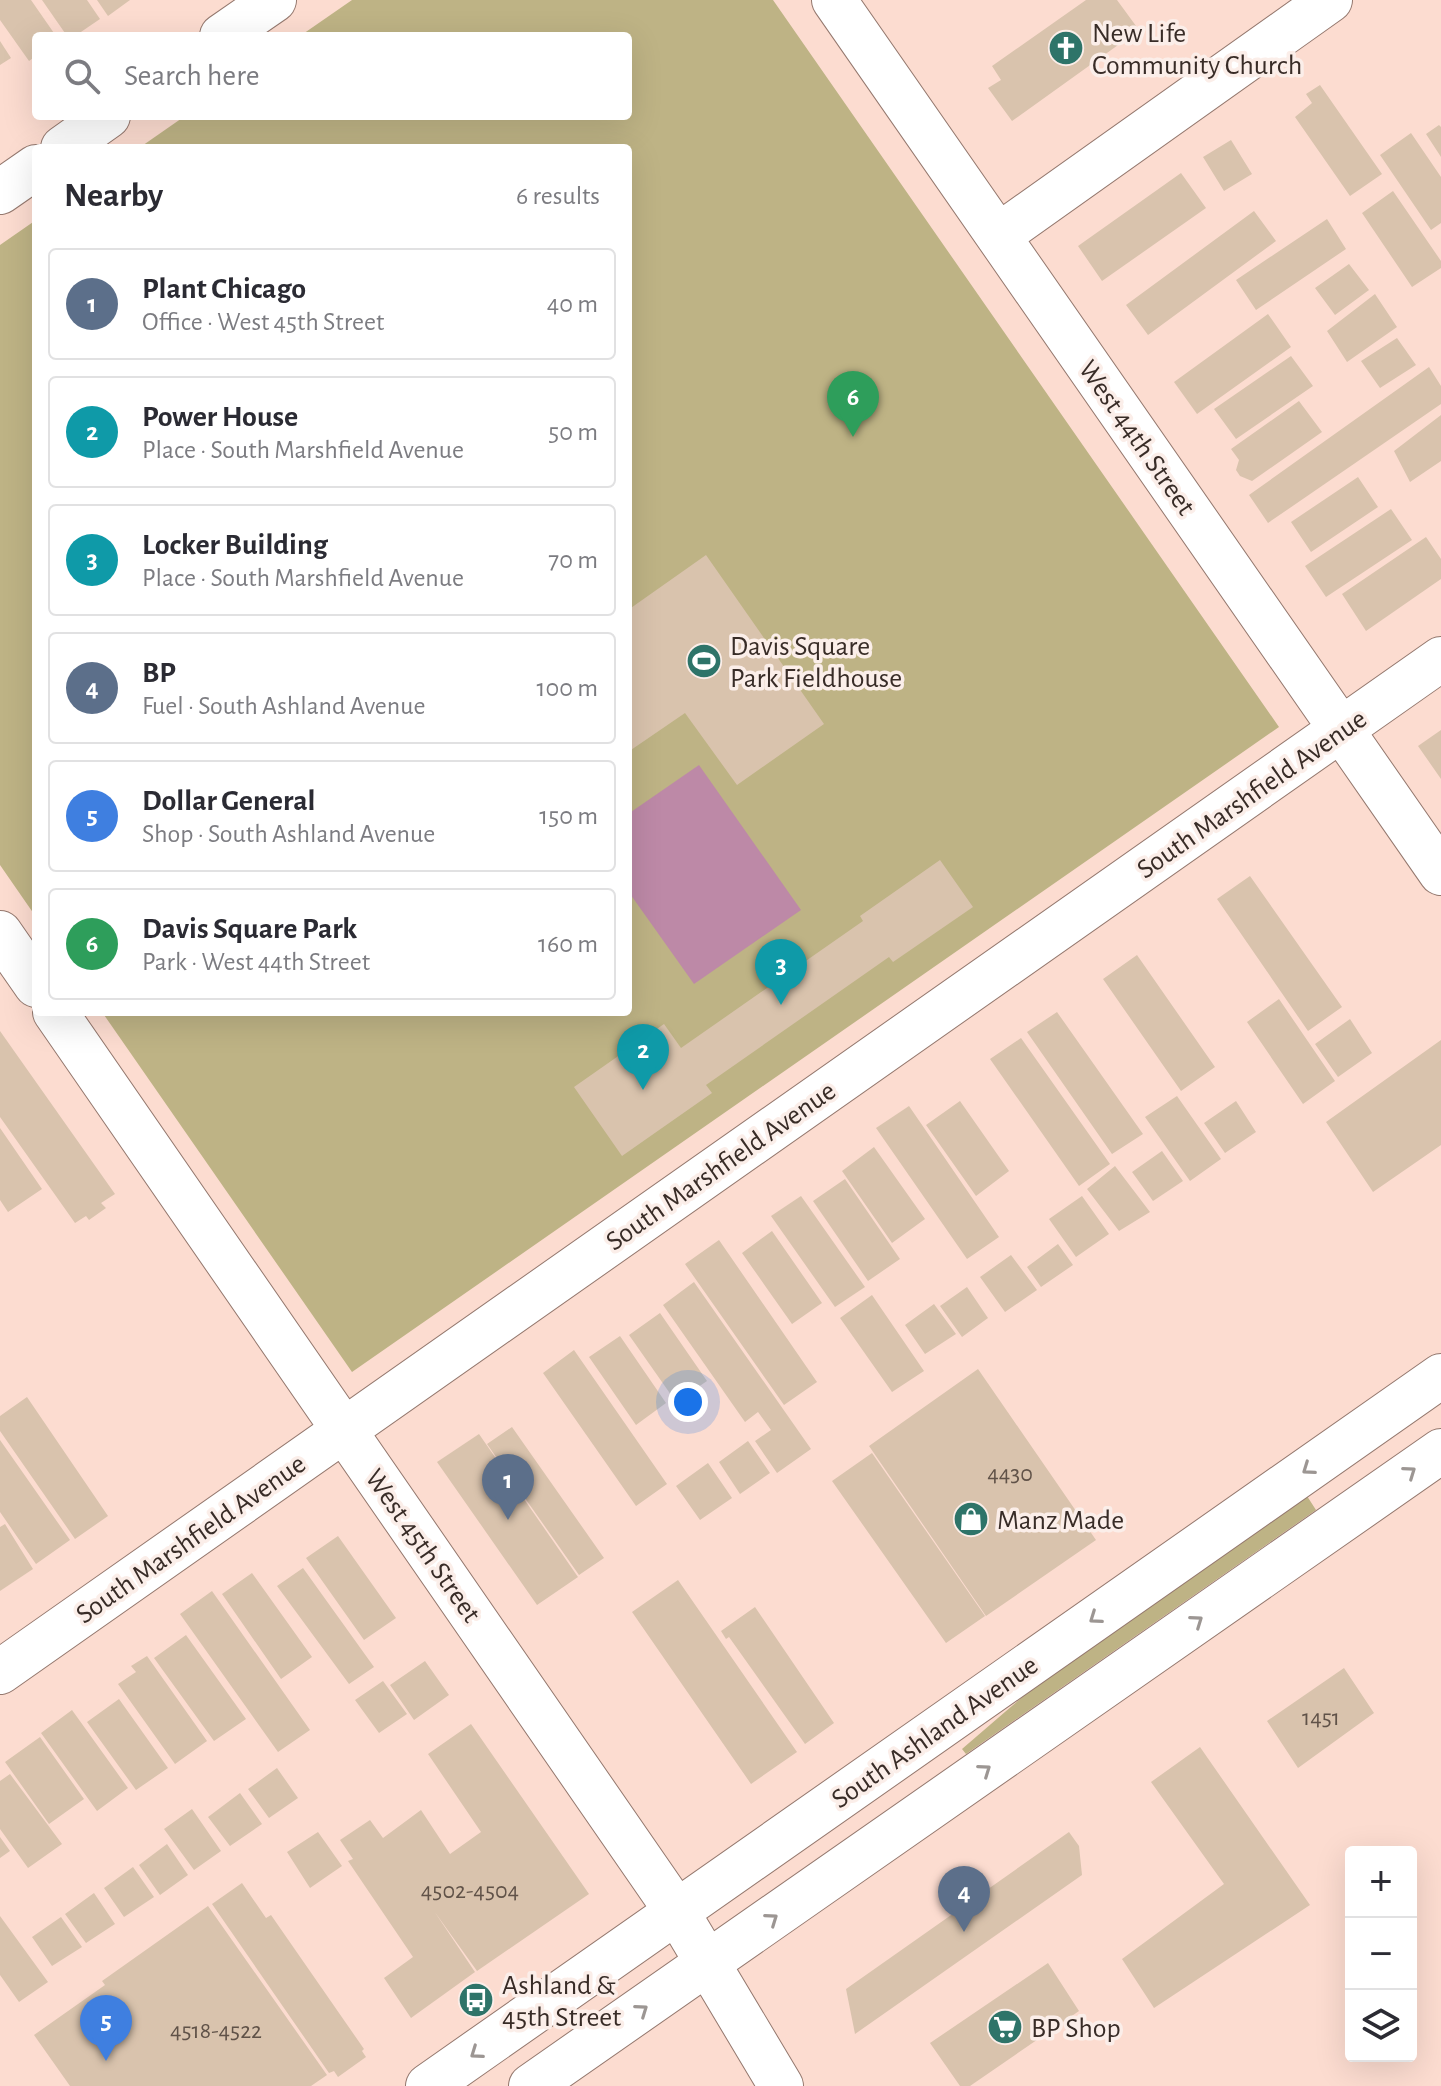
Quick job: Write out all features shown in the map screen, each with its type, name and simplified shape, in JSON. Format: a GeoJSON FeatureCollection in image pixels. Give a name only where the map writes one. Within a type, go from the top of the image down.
{"type":"FeatureCollection","features":[{"type":"Feature","properties":{"kind":"street"},"geometry":{"type":"LineString","coordinates":[[228,32],[274,0]]}},
{"type":"Feature","properties":{"kind":"street","name":"West 44th Street"},"geometry":{"type":"LineString","coordinates":[[834,0],[1441,873]]}},
{"type":"Feature","properties":{"kind":"street"},"geometry":{"type":"LineString","coordinates":[[998,236],[1330,0]]}},
{"type":"Feature","properties":{"kind":"street"},"geometry":{"type":"LineString","coordinates":[[69,144],[102,120]]}},
{"type":"Feature","properties":{"kind":"street"},"geometry":{"type":"LineString","coordinates":[[0,192],[32,170]]}},
{"type":"Feature","properties":{"kind":"street","name":"South Marshfield Avenue"},"geometry":{"type":"LineString","coordinates":[[0,1672],[1441,659]]}},
{"type":"Feature","properties":{"kind":"street"},"geometry":{"type":"LineString","coordinates":[[0,933],[32,979]]}},
{"type":"Feature","properties":{"kind":"street","name":"West 45th Street"},"geometry":{"type":"LineString","coordinates":[[58,1016],[677,1912],[781,2086]]}},
{"type":"Feature","properties":{"kind":"street","name":"South Ashland Avenue"},"geometry":{"type":"LineString","coordinates":[[428,2086],[1441,1376]]}},
{"type":"Feature","properties":{"kind":"street"},"geometry":{"type":"LineString","coordinates":[[531,2086],[1441,1451]]}},
{"type":"Feature","properties":{"kind":"shaded area"},"geometry":{"type":"Polygon","coordinates":[[[352,0],[773,0],[1279,727],[352,1372],[105,1016],[632,1016],[632,144],[145,144],[179,120],[632,120],[632,32],[306,32],[352,0]]]}},
{"type":"Feature","properties":{"kind":"shaded area"},"geometry":{"type":"Polygon","coordinates":[[[32,223],[32,911],[0,865],[0,245],[32,223]]]}},
{"type":"Feature","properties":{"kind":"shaded area"},"geometry":{"type":"Polygon","coordinates":[[[699,765],[801,910],[694,984],[632,897],[632,811],[699,765]]]}},
{"type":"Feature","properties":{"kind":"shaded area"},"geometry":{"type":"Polygon","coordinates":[[[1307,1496],[1316,1510],[966,1754],[962,1749],[1034,1687],[1307,1496]]]}},
{"type":"Feature","properties":{"kind":"building"},"geometry":{"type":"Polygon","coordinates":[[[0,0],[31,0],[53,32],[32,32],[32,59],[29,61],[0,20],[0,0]]]}},
{"type":"Feature","properties":{"kind":"building"},"geometry":{"type":"Polygon","coordinates":[[[42,0],[87,0],[100,19],[81,32],[64,32],[42,0]]]}},
{"type":"Feature","properties":{"kind":"building"},"geometry":{"type":"Polygon","coordinates":[[[97,0],[130,0],[108,16],[97,0]]]}},
{"type":"Feature","properties":{"kind":"building","name":"New Life Community Church"},"geometry":{"type":"Polygon","coordinates":[[[1086,0],[1117,0],[1139,30],[1012,121],[988,88],[1001,80],[992,66],[1086,0]]]}},
{"type":"Feature","properties":{"kind":"building"},"geometry":{"type":"Polygon","coordinates":[[[0,41],[11,58],[0,65],[0,41]]]}},
{"type":"Feature","properties":{"kind":"building"},"geometry":{"type":"Polygon","coordinates":[[[1320,85],[1382,174],[1350,196],[1295,117],[1312,103],[1306,94],[1320,85]]]}},
{"type":"Feature","properties":{"kind":"building"},"geometry":{"type":"Polygon","coordinates":[[[1439,125],[1441,127],[1441,157],[1426,134],[1439,125]]]}},
{"type":"Feature","properties":{"kind":"building"},"geometry":{"type":"Polygon","coordinates":[[[1411,133],[1441,177],[1441,223],[1431,230],[1380,155],[1411,133]]]}},
{"type":"Feature","properties":{"kind":"building"},"geometry":{"type":"Polygon","coordinates":[[[1231,140],[1252,174],[1224,191],[1203,157],[1231,140]]]}},
{"type":"Feature","properties":{"kind":"building"},"geometry":{"type":"Polygon","coordinates":[[[1181,173],[1206,208],[1102,281],[1078,246],[1181,173]]]}},
{"type":"Feature","properties":{"kind":"building"},"geometry":{"type":"Polygon","coordinates":[[[1393,191],[1441,261],[1441,268],[1412,287],[1362,213],[1393,191]]]}},
{"type":"Feature","properties":{"kind":"building"},"geometry":{"type":"Polygon","coordinates":[[[1254,211],[1276,241],[1148,335],[1126,305],[1254,211]]]}},
{"type":"Feature","properties":{"kind":"building"},"geometry":{"type":"Polygon","coordinates":[[[1327,219],[1346,249],[1256,310],[1236,280],[1327,219]]]}},
{"type":"Feature","properties":{"kind":"building"},"geometry":{"type":"Polygon","coordinates":[[[1349,264],[1369,290],[1335,315],[1315,288],[1349,264]]]}},
{"type":"Feature","properties":{"kind":"building"},"geometry":{"type":"Polygon","coordinates":[[[1375,294],[1397,327],[1347,362],[1327,331],[1375,294]]]}},
{"type":"Feature","properties":{"kind":"building"},"geometry":{"type":"Polygon","coordinates":[[[1268,314],[1291,347],[1197,414],[1174,382],[1268,314]]]}},
{"type":"Feature","properties":{"kind":"building"},"geometry":{"type":"Polygon","coordinates":[[[1397,338],[1416,365],[1380,388],[1361,361],[1397,338]]]}},
{"type":"Feature","properties":{"kind":"building"},"geometry":{"type":"Polygon","coordinates":[[[1291,356],[1313,386],[1236,439],[1214,409],[1291,356]]]}},
{"type":"Feature","properties":{"kind":"building"},"geometry":{"type":"Polygon","coordinates":[[[1429,367],[1441,386],[1441,404],[1268,523],[1249,495],[1429,367]]]}},
{"type":"Feature","properties":{"kind":"building"},"geometry":{"type":"Polygon","coordinates":[[[1299,401],[1322,432],[1252,481],[1240,476],[1236,470],[1239,460],[1231,449],[1299,401]]]}},
{"type":"Feature","properties":{"kind":"building"},"geometry":{"type":"Polygon","coordinates":[[[1441,415],[1441,461],[1410,482],[1394,451],[1441,415]]]}},
{"type":"Feature","properties":{"kind":"building"},"geometry":{"type":"Polygon","coordinates":[[[1358,477],[1378,507],[1311,552],[1291,522],[1358,477]]]}},
{"type":"Feature","properties":{"kind":"building"},"geometry":{"type":"Polygon","coordinates":[[[1391,509],[1412,540],[1326,597],[1305,566],[1391,509]]]}},
{"type":"Feature","properties":{"kind":"building"},"geometry":{"type":"Polygon","coordinates":[[[1426,537],[1441,559],[1441,579],[1366,631],[1342,594],[1426,537]]]}},
{"type":"Feature","properties":{"kind":"building","name":"Davis Square Park Fieldhouse"},"geometry":{"type":"Polygon","coordinates":[[[706,555],[824,724],[737,785],[685,713],[632,749],[632,607],[706,555]]]}},
{"type":"Feature","properties":{"kind":"building"},"geometry":{"type":"Polygon","coordinates":[[[1441,730],[1441,779],[1418,746],[1441,730]]]}},
{"type":"Feature","properties":{"kind":"building"},"geometry":{"type":"Polygon","coordinates":[[[940,860],[973,907],[893,962],[889,957],[706,1085],[712,1093],[622,1156],[574,1087],[664,1024],[681,1048],[863,921],[860,916],[940,860]]]}},
{"type":"Feature","properties":{"kind":"building"},"geometry":{"type":"Polygon","coordinates":[[[1250,876],[1342,1007],[1308,1031],[1217,899],[1250,876]]]}},
{"type":"Feature","properties":{"kind":"building"},"geometry":{"type":"Polygon","coordinates":[[[1137,955],[1215,1067],[1181,1091],[1103,979],[1137,955]]]}},
{"type":"Feature","properties":{"kind":"building"},"geometry":{"type":"Polygon","coordinates":[[[1279,999],[1335,1081],[1303,1104],[1247,1022],[1279,999]]]}},
{"type":"Feature","properties":{"kind":"building"},"geometry":{"type":"Polygon","coordinates":[[[1057,1012],[1143,1134],[1112,1154],[1027,1032],[1057,1012]]]}},
{"type":"Feature","properties":{"kind":"building"},"geometry":{"type":"Polygon","coordinates":[[[1350,1019],[1372,1053],[1338,1077],[1315,1044],[1350,1019]]]}},
{"type":"Feature","properties":{"kind":"building"},"geometry":{"type":"Polygon","coordinates":[[[0,1031],[115,1194],[101,1203],[106,1208],[89,1220],[86,1216],[75,1223],[0,1117],[0,1031]]]}},
{"type":"Feature","properties":{"kind":"building"},"geometry":{"type":"Polygon","coordinates":[[[1021,1038],[1110,1164],[1079,1186],[990,1059],[1021,1038]]]}},
{"type":"Feature","properties":{"kind":"building"},"geometry":{"type":"Polygon","coordinates":[[[1441,1040],[1441,1145],[1373,1192],[1326,1122],[1441,1040]]]}},
{"type":"Feature","properties":{"kind":"building"},"geometry":{"type":"Polygon","coordinates":[[[1177,1096],[1221,1159],[1190,1181],[1145,1117],[1177,1096]]]}},
{"type":"Feature","properties":{"kind":"building"},"geometry":{"type":"Polygon","coordinates":[[[960,1101],[1009,1171],[976,1196],[926,1125],[960,1101]]]}},
{"type":"Feature","properties":{"kind":"building"},"geometry":{"type":"Polygon","coordinates":[[[1236,1101],[1256,1132],[1225,1153],[1204,1123],[1236,1101]]]}},
{"type":"Feature","properties":{"kind":"building"},"geometry":{"type":"Polygon","coordinates":[[[909,1106],[999,1237],[967,1259],[876,1128],[909,1106]]]}},
{"type":"Feature","properties":{"kind":"building"},"geometry":{"type":"Polygon","coordinates":[[[0,1128],[42,1189],[8,1212],[0,1200],[0,1128]]]}},
{"type":"Feature","properties":{"kind":"building"},"geometry":{"type":"Polygon","coordinates":[[[874,1147],[925,1219],[892,1243],[842,1171],[874,1147]]]}},
{"type":"Feature","properties":{"kind":"building"},"geometry":{"type":"Polygon","coordinates":[[[1162,1151],[1183,1181],[1153,1201],[1132,1172],[1162,1151]]]}},
{"type":"Feature","properties":{"kind":"building"},"geometry":{"type":"Polygon","coordinates":[[[1115,1166],[1150,1212],[1119,1231],[1087,1189],[1115,1166]]]}},
{"type":"Feature","properties":{"kind":"building"},"geometry":{"type":"Polygon","coordinates":[[[845,1179],[900,1259],[868,1281],[813,1201],[845,1179]]]}},
{"type":"Feature","properties":{"kind":"building"},"geometry":{"type":"Polygon","coordinates":[[[801,1196],[865,1287],[835,1307],[771,1216],[801,1196]]]}},
{"type":"Feature","properties":{"kind":"building"},"geometry":{"type":"Polygon","coordinates":[[[1082,1196],[1109,1234],[1076,1257],[1049,1219],[1082,1196]]]}},
{"type":"Feature","properties":{"kind":"building"},"geometry":{"type":"Polygon","coordinates":[[[772,1231],[822,1303],[792,1324],[742,1253],[772,1231]]]}},
{"type":"Feature","properties":{"kind":"building"},"geometry":{"type":"Polygon","coordinates":[[[719,1240],[817,1382],[784,1405],[685,1264],[719,1240]]]}},
{"type":"Feature","properties":{"kind":"building"},"geometry":{"type":"Polygon","coordinates":[[[1058,1244],[1073,1265],[1041,1287],[1027,1267],[1058,1244]]]}},
{"type":"Feature","properties":{"kind":"building"},"geometry":{"type":"Polygon","coordinates":[[[1011,1255],[1037,1290],[1005,1312],[980,1277],[1011,1255]]]}},
{"type":"Feature","properties":{"kind":"building"},"geometry":{"type":"Polygon","coordinates":[[[694,1282],[811,1449],[777,1473],[755,1441],[771,1430],[758,1412],[745,1422],[663,1305],[694,1282]]]}},
{"type":"Feature","properties":{"kind":"building"},"geometry":{"type":"Polygon","coordinates":[[[967,1287],[988,1318],[962,1337],[940,1306],[967,1287]]]}},
{"type":"Feature","properties":{"kind":"building"},"geometry":{"type":"Polygon","coordinates":[[[872,1295],[924,1371],[892,1392],[840,1318],[872,1295]]]}},
{"type":"Feature","properties":{"kind":"building"},"geometry":{"type":"Polygon","coordinates":[[[934,1304],[956,1334],[925,1354],[905,1325],[934,1304]]]}},
{"type":"Feature","properties":{"kind":"building"},"geometry":{"type":"Polygon","coordinates":[[[660,1313],[707,1381],[676,1402],[629,1335],[660,1313]]]}},
{"type":"Feature","properties":{"kind":"building"},"geometry":{"type":"Polygon","coordinates":[[[620,1336],[666,1403],[636,1425],[589,1357],[620,1336]]]}},
{"type":"Feature","properties":{"kind":"building"},"geometry":{"type":"Polygon","coordinates":[[[574,1350],[667,1484],[636,1506],[543,1373],[574,1350]]]}},
{"type":"Feature","properties":{"kind":"building"},"geometry":{"type":"Polygon","coordinates":[[[978,1369],[1096,1540],[986,1616],[869,1446],[978,1369]]]}},
{"type":"Feature","properties":{"kind":"building"},"geometry":{"type":"Polygon","coordinates":[[[27,1397],[108,1516],[75,1539],[0,1431],[0,1416],[27,1397]]]}},
{"type":"Feature","properties":{"kind":"building"},"geometry":{"type":"Polygon","coordinates":[[[512,1427],[604,1558],[579,1575],[487,1444],[512,1427]]]}},
{"type":"Feature","properties":{"kind":"building"},"geometry":{"type":"Polygon","coordinates":[[[479,1434],[578,1577],[537,1605],[437,1462],[479,1434]]]}},
{"type":"Feature","properties":{"kind":"building"},"geometry":{"type":"Polygon","coordinates":[[[0,1440],[70,1540],[36,1564],[0,1512],[0,1440]]]}},
{"type":"Feature","properties":{"kind":"building"},"geometry":{"type":"Polygon","coordinates":[[[748,1441],[770,1473],[740,1494],[719,1462],[748,1441]]]}},
{"type":"Feature","properties":{"kind":"building"},"geometry":{"type":"Polygon","coordinates":[[[872,1453],[985,1616],[946,1643],[832,1481],[872,1453]]]}},
{"type":"Feature","properties":{"kind":"building"},"geometry":{"type":"Polygon","coordinates":[[[708,1463],[732,1498],[700,1520],[676,1486],[708,1463]]]}},
{"type":"Feature","properties":{"kind":"building"},"geometry":{"type":"Polygon","coordinates":[[[5,1524],[33,1569],[0,1591],[0,1527],[5,1524]]]}},
{"type":"Feature","properties":{"kind":"building"},"geometry":{"type":"Polygon","coordinates":[[[338,1536],[396,1618],[364,1640],[306,1558],[338,1536]]]}},
{"type":"Feature","properties":{"kind":"building"},"geometry":{"type":"Polygon","coordinates":[[[303,1568],[374,1667],[349,1684],[277,1586],[303,1568]]]}},
{"type":"Feature","properties":{"kind":"building"},"geometry":{"type":"Polygon","coordinates":[[[252,1573],[312,1657],[281,1679],[222,1594],[252,1573]]]}},
{"type":"Feature","properties":{"kind":"building"},"geometry":{"type":"Polygon","coordinates":[[[678,1580],[797,1752],[751,1784],[632,1612],[678,1580]]]}},
{"type":"Feature","properties":{"kind":"building"},"geometry":{"type":"Polygon","coordinates":[[[212,1591],[310,1730],[278,1752],[180,1614],[212,1591]]]}},
{"type":"Feature","properties":{"kind":"building"},"geometry":{"type":"Polygon","coordinates":[[[755,1607],[834,1723],[805,1744],[729,1637],[726,1639],[721,1631],[755,1607]]]}},
{"type":"Feature","properties":{"kind":"building"},"geometry":{"type":"Polygon","coordinates":[[[186,1635],[246,1719],[214,1741],[154,1658],[186,1635]]]}},
{"type":"Feature","properties":{"kind":"building"},"geometry":{"type":"Polygon","coordinates":[[[147,1656],[207,1741],[175,1764],[118,1684],[136,1672],[131,1666],[147,1656]]]}},
{"type":"Feature","properties":{"kind":"building"},"geometry":{"type":"Polygon","coordinates":[[[425,1661],[449,1695],[414,1720],[390,1685],[425,1661]]]}},
{"type":"Feature","properties":{"kind":"building"},"geometry":{"type":"Polygon","coordinates":[[[1344,1668],[1374,1713],[1298,1768],[1267,1721],[1344,1668]]]}},
{"type":"Feature","properties":{"kind":"building"},"geometry":{"type":"Polygon","coordinates":[[[383,1681],[407,1714],[379,1733],[355,1700],[383,1681]]]}},
{"type":"Feature","properties":{"kind":"building"},"geometry":{"type":"Polygon","coordinates":[[[119,1699],[168,1768],[136,1790],[87,1722],[119,1699]]]}},
{"type":"Feature","properties":{"kind":"building"},"geometry":{"type":"Polygon","coordinates":[[[72,1710],[128,1788],[97,1811],[41,1733],[72,1710]]]}},
{"type":"Feature","properties":{"kind":"building"},"geometry":{"type":"Polygon","coordinates":[[[471,1724],[589,1894],[477,1971],[434,1911],[475,1972],[411,2018],[384,1978],[413,1957],[348,1861],[353,1859],[340,1840],[370,1820],[383,1838],[421,1810],[450,1854],[481,1832],[428,1754],[471,1724]]]}},
{"type":"Feature","properties":{"kind":"building"},"geometry":{"type":"Polygon","coordinates":[[[40,1737],[84,1799],[49,1824],[5,1762],[40,1737]]]}},
{"type":"Feature","properties":{"kind":"building"},"geometry":{"type":"Polygon","coordinates":[[[1200,1747],[1310,1905],[1154,2008],[1122,1959],[1224,1884],[1151,1782],[1200,1747]]]}},
{"type":"Feature","properties":{"kind":"building"},"geometry":{"type":"Polygon","coordinates":[[[277,1768],[298,1798],[269,1818],[248,1789],[277,1768]]]}},
{"type":"Feature","properties":{"kind":"building"},"geometry":{"type":"Polygon","coordinates":[[[10,1774],[62,1844],[28,1868],[0,1829],[0,1781],[10,1774]]]}},
{"type":"Feature","properties":{"kind":"building"},"geometry":{"type":"Polygon","coordinates":[[[240,1793],[262,1824],[230,1846],[208,1817],[240,1793]]]}},
{"type":"Feature","properties":{"kind":"building"},"geometry":{"type":"Polygon","coordinates":[[[192,1809],[221,1851],[194,1870],[164,1829],[192,1809]]]}},
{"type":"Feature","properties":{"kind":"building"},"geometry":{"type":"Polygon","coordinates":[[[318,1832],[342,1866],[310,1888],[287,1852],[318,1832]]]}},
{"type":"Feature","properties":{"kind":"building"},"geometry":{"type":"Polygon","coordinates":[[[1069,1832],[1079,1846],[1082,1875],[855,2034],[846,1989],[1069,1832]]]}},
{"type":"Feature","properties":{"kind":"building"},"geometry":{"type":"Polygon","coordinates":[[[0,1837],[10,1851],[0,1858],[0,1837]]]}},
{"type":"Feature","properties":{"kind":"building"},"geometry":{"type":"Polygon","coordinates":[[[167,1844],[188,1875],[160,1895],[139,1865],[167,1844]]]}},
{"type":"Feature","properties":{"kind":"building"},"geometry":{"type":"Polygon","coordinates":[[[133,1867],[154,1897],[124,1917],[104,1888],[133,1867]]]}},
{"type":"Feature","properties":{"kind":"building"},"geometry":{"type":"Polygon","coordinates":[[[242,1883],[266,1918],[271,1915],[364,2049],[362,2051],[366,2057],[338,2077],[334,2071],[329,2073],[212,1904],[242,1883]]]}},
{"type":"Feature","properties":{"kind":"building"},"geometry":{"type":"Polygon","coordinates":[[[94,1893],[115,1924],[86,1943],[65,1914],[94,1893]]]}},
{"type":"Feature","properties":{"kind":"building"},"geometry":{"type":"Polygon","coordinates":[[[208,1906],[327,2075],[311,2086],[70,2086],[34,2035],[105,1985],[102,1981],[208,1906]]]}},
{"type":"Feature","properties":{"kind":"building"},"geometry":{"type":"Polygon","coordinates":[[[0,1916],[48,1982],[19,2002],[0,1975],[0,1916]]]}},
{"type":"Feature","properties":{"kind":"building"},"geometry":{"type":"Polygon","coordinates":[[[61,1917],[82,1947],[52,1966],[32,1937],[61,1917]]]}},
{"type":"Feature","properties":{"kind":"building","name":"BP Shop"},"geometry":{"type":"Polygon","coordinates":[[[1048,1963],[1079,2011],[970,2086],[960,2086],[930,2043],[1048,1963]]]}},
{"type":"Feature","properties":{"kind":"place","name":"New Life Community Church"},"geometry":{"type":"Point","coordinates":[1066,48]}},
{"type":"Feature","properties":{"kind":"place","name":"Davis Square Park"},"geometry":{"type":"Point","coordinates":[853,437]}},
{"type":"Feature","properties":{"kind":"place","name":"Davis Square Park Fieldhouse"},"geometry":{"type":"Point","coordinates":[704,661]}},
{"type":"Feature","properties":{"kind":"place","name":"Locker Building"},"geometry":{"type":"Point","coordinates":[781,1005]}},
{"type":"Feature","properties":{"kind":"place","name":"Power House"},"geometry":{"type":"Point","coordinates":[643,1090]}},
{"type":"Feature","properties":{"kind":"place","name":"Manz Made"},"geometry":{"type":"Point","coordinates":[971,1519]}},
{"type":"Feature","properties":{"kind":"place","name":"Plant Chicago"},"geometry":{"type":"Point","coordinates":[508,1520]}},
{"type":"Feature","properties":{"kind":"place","name":"BP"},"geometry":{"type":"Point","coordinates":[964,1932]}},
{"type":"Feature","properties":{"kind":"place","name":"Ashland & 45th Street"},"geometry":{"type":"Point","coordinates":[476,2000]}},
{"type":"Feature","properties":{"kind":"place","name":"BP Shop"},"geometry":{"type":"Point","coordinates":[1005,2027]}},
{"type":"Feature","properties":{"kind":"place","name":"Dollar General"},"geometry":{"type":"Point","coordinates":[106,2061]}}]}
